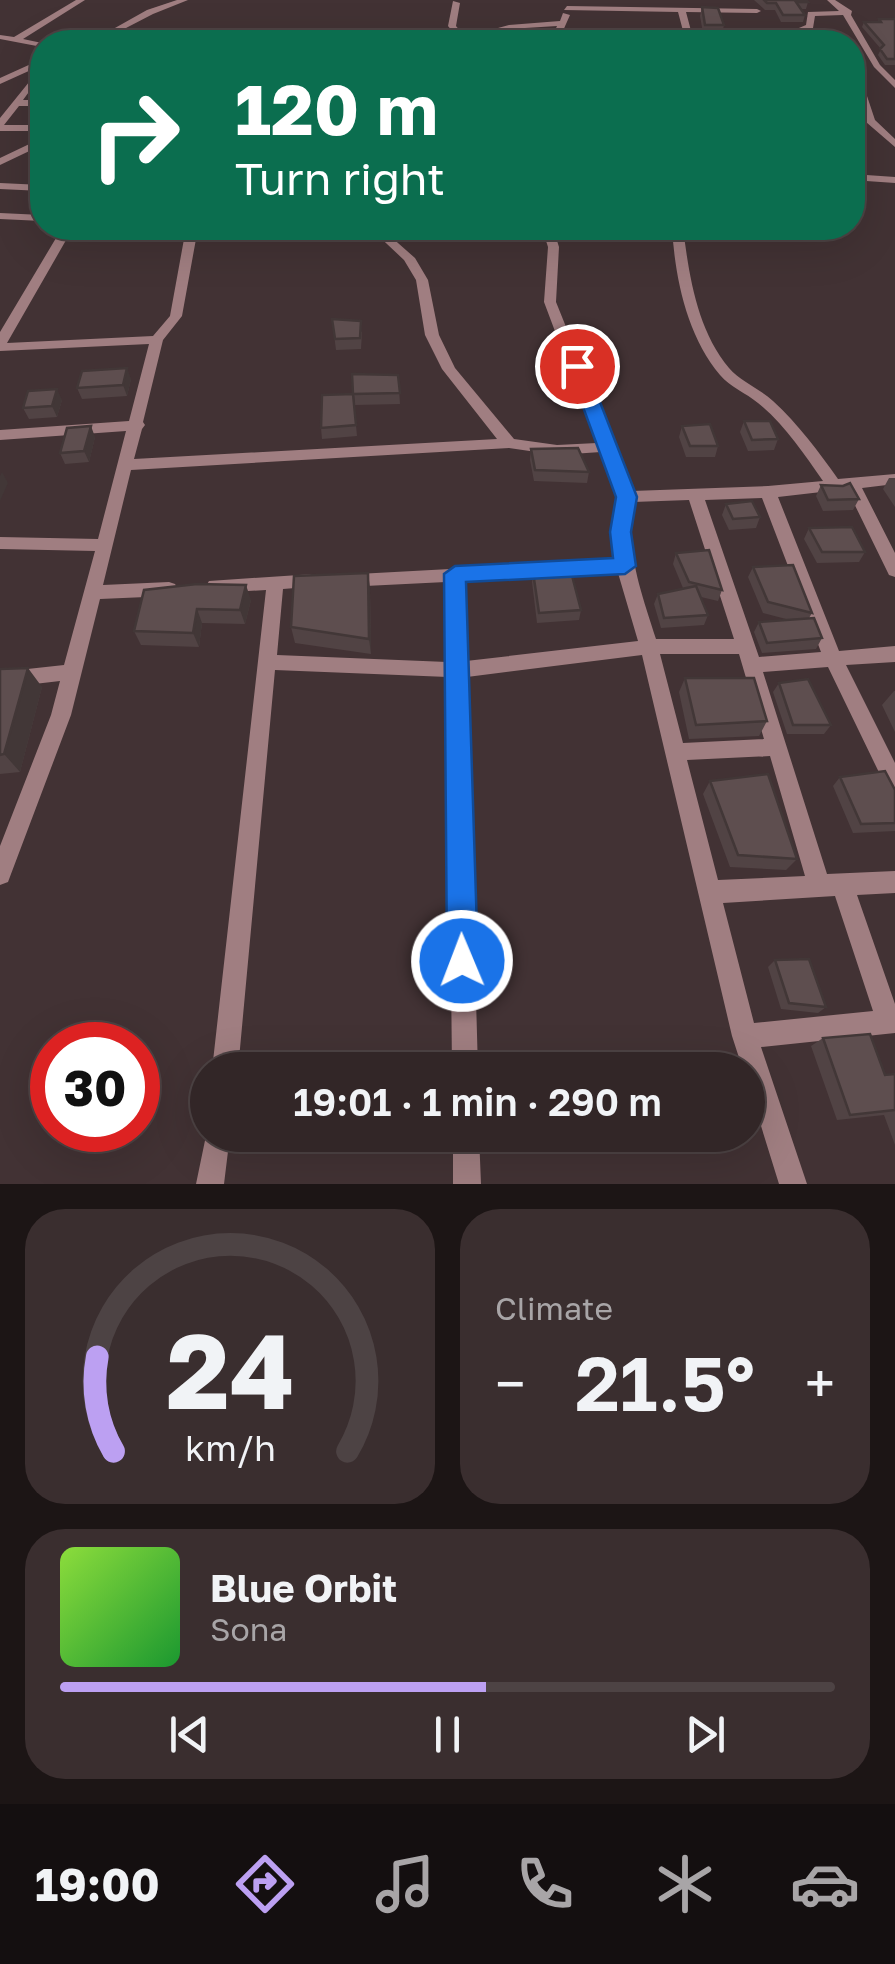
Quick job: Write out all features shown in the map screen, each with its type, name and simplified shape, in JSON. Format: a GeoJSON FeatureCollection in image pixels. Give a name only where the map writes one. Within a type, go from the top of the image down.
{"type":"FeatureCollection","features":[{"type":"Feature","properties":{"kind":"street"},"geometry":{"type":"LineString","coordinates":[[32,30],[81,0]]}},
{"type":"Feature","properties":{"kind":"street"},"geometry":{"type":"LineString","coordinates":[[116,30],[184,0]]}},
{"type":"Feature","properties":{"kind":"street"},"geometry":{"type":"LineString","coordinates":[[748,0],[768,21]]}},
{"type":"Feature","properties":{"kind":"street"},"geometry":{"type":"LineString","coordinates":[[831,0],[850,13],[858,30]]}},
{"type":"Feature","properties":{"kind":"street"},"geometry":{"type":"LineString","coordinates":[[455,30],[452,26],[456,2]]}},
{"type":"Feature","properties":{"kind":"street"},"geometry":{"type":"LineString","coordinates":[[558,30],[566,4],[757,11]]}},
{"type":"Feature","properties":{"kind":"street"},"geometry":{"type":"LineString","coordinates":[[682,11],[687,30]]}},
{"type":"Feature","properties":{"kind":"street"},"geometry":{"type":"LineString","coordinates":[[789,30],[810,26],[811,14],[850,13]]}},
{"type":"Feature","properties":{"kind":"street"},"geometry":{"type":"LineString","coordinates":[[498,30],[561,23]]}},
{"type":"Feature","properties":{"kind":"street"},"geometry":{"type":"LineString","coordinates":[[15,40],[30,31]]}},
{"type":"Feature","properties":{"kind":"street"},"geometry":{"type":"LineString","coordinates":[[0,38],[30,43]]}},
{"type":"Feature","properties":{"kind":"street"},"geometry":{"type":"LineString","coordinates":[[865,43],[877,67],[895,84]]}},
{"type":"Feature","properties":{"kind":"street"},"geometry":{"type":"LineString","coordinates":[[0,64],[30,66]]}},
{"type":"Feature","properties":{"kind":"street"},"geometry":{"type":"LineString","coordinates":[[0,88],[30,71]]}},
{"type":"Feature","properties":{"kind":"street"},"geometry":{"type":"LineString","coordinates":[[0,88],[24,94]]}},
{"type":"Feature","properties":{"kind":"street"},"geometry":{"type":"LineString","coordinates":[[0,126],[30,89]]}},
{"type":"Feature","properties":{"kind":"street"},"geometry":{"type":"LineString","coordinates":[[17,103],[30,104]]}},
{"type":"Feature","properties":{"kind":"street"},"geometry":{"type":"LineString","coordinates":[[865,104],[866,114],[874,125],[895,144]]}},
{"type":"Feature","properties":{"kind":"street"},"geometry":{"type":"LineString","coordinates":[[0,126],[30,126]]}},
{"type":"Feature","properties":{"kind":"street"},"geometry":{"type":"LineString","coordinates":[[0,162],[30,146]]}},
{"type":"Feature","properties":{"kind":"street"},"geometry":{"type":"LineString","coordinates":[[865,179],[892,183]]}},
{"type":"Feature","properties":{"kind":"street"},"geometry":{"type":"LineString","coordinates":[[0,186],[30,187]]}},
{"type":"Feature","properties":{"kind":"street"},"geometry":{"type":"LineString","coordinates":[[0,216],[30,217]]}},
{"type":"Feature","properties":{"kind":"street"},"geometry":{"type":"LineString","coordinates":[[0,345],[60,240]]}},
{"type":"Feature","properties":{"kind":"street"},"geometry":{"type":"LineString","coordinates":[[2,865],[62,715],[157,340],[176,316],[190,240]]}},
{"type":"Feature","properties":{"kind":"street"},"geometry":{"type":"LineString","coordinates":[[389,240],[409,258],[422,280],[432,334],[449,368],[509,443]]}},
{"type":"Feature","properties":{"kind":"street"},"geometry":{"type":"LineString","coordinates":[[555,240],[556,261],[547,284],[550,302],[626,497],[621,532],[625,566],[650,647],[745,1036],[793,1184]]}},
{"type":"Feature","properties":{"kind":"street"},"geometry":{"type":"LineString","coordinates":[[679,240],[700,328],[725,374],[767,402],[844,487],[895,570]]}},
{"type":"Feature","properties":{"kind":"street"},"geometry":{"type":"LineString","coordinates":[[0,345],[157,340]]}},
{"type":"Feature","properties":{"kind":"street"},"geometry":{"type":"LineString","coordinates":[[0,435],[138,425]]}},
{"type":"Feature","properties":{"kind":"street"},"geometry":{"type":"LineString","coordinates":[[127,465],[509,443],[557,450],[606,447]]}},
{"type":"Feature","properties":{"kind":"street"},"geometry":{"type":"LineString","coordinates":[[626,497],[844,487],[895,479]]}},
{"type":"Feature","properties":{"kind":"street"},"geometry":{"type":"LineString","coordinates":[[768,492],[832,656],[895,784]]}},
{"type":"Feature","properties":{"kind":"street"},"geometry":{"type":"LineString","coordinates":[[695,495],[776,747],[831,886],[892,1021],[745,1036]]}},
{"type":"Feature","properties":{"kind":"street"},"geometry":{"type":"LineString","coordinates":[[0,543],[106,545]]}},
{"type":"Feature","properties":{"kind":"street"},"geometry":{"type":"LineString","coordinates":[[94,592],[625,566]]}},
{"type":"Feature","properties":{"kind":"street"},"geometry":{"type":"LineString","coordinates":[[455,574],[465,1052]]}},
{"type":"Feature","properties":{"kind":"street"},"geometry":{"type":"LineString","coordinates":[[228,1052],[275,584]]}},
{"type":"Feature","properties":{"kind":"street"},"geometry":{"type":"LineString","coordinates":[[269,662],[457,670],[650,647],[749,656],[895,654]]}},
{"type":"Feature","properties":{"kind":"street"},"geometry":{"type":"LineString","coordinates":[[0,680],[73,672]]}},
{"type":"Feature","properties":{"kind":"street"},"geometry":{"type":"LineString","coordinates":[[674,752],[776,747]]}},
{"type":"Feature","properties":{"kind":"street"},"geometry":{"type":"LineString","coordinates":[[709,892],[895,882]]}},
{"type":"Feature","properties":{"kind":"street"},"geometry":{"type":"LineString","coordinates":[[210,1184],[215,1152]]}},
{"type":"Feature","properties":{"kind":"street"},"geometry":{"type":"LineString","coordinates":[[466,1152],[467,1184]]}},
{"type":"Feature","properties":{"kind":"building"},"geometry":{"type":"Polygon","coordinates":[[[764,0],[808,2],[796,2],[805,15],[783,15],[776,3],[764,0]]]}},
{"type":"Feature","properties":{"kind":"building"},"geometry":{"type":"Polygon","coordinates":[[[702,7],[718,8],[724,25],[705,25],[702,7]]]}},
{"type":"Feature","properties":{"kind":"building"},"geometry":{"type":"Polygon","coordinates":[[[879,19],[895,19],[895,59],[887,59],[880,49],[884,45],[864,22],[881,22],[879,19]]]}},
{"type":"Feature","properties":{"kind":"building"},"geometry":{"type":"Polygon","coordinates":[[[332,319],[361,321],[360,338],[335,339],[332,319]]]}},
{"type":"Feature","properties":{"kind":"building"},"geometry":{"type":"Polygon","coordinates":[[[127,368],[123,385],[77,388],[82,371],[127,368]]]}},
{"type":"Feature","properties":{"kind":"building"},"geometry":{"type":"Polygon","coordinates":[[[352,374],[398,375],[400,393],[353,394],[352,374]]]}},
{"type":"Feature","properties":{"kind":"building"},"geometry":{"type":"Polygon","coordinates":[[[57,389],[52,406],[23,408],[28,391],[57,389]]]}},
{"type":"Feature","properties":{"kind":"building"},"geometry":{"type":"Polygon","coordinates":[[[353,394],[356,425],[321,428],[322,395],[353,394]]]}},
{"type":"Feature","properties":{"kind":"building"},"geometry":{"type":"Polygon","coordinates":[[[744,421],[770,421],[778,439],[752,440],[744,421]]]}},
{"type":"Feature","properties":{"kind":"building"},"geometry":{"type":"Polygon","coordinates":[[[710,424],[718,446],[690,446],[682,426],[710,424]]]}},
{"type":"Feature","properties":{"kind":"building"},"geometry":{"type":"Polygon","coordinates":[[[91,426],[84,451],[60,453],[67,428],[91,426]]]}},
{"type":"Feature","properties":{"kind":"building"},"geometry":{"type":"Polygon","coordinates":[[[578,448],[589,472],[535,470],[531,449],[578,448]]]}},
{"type":"Feature","properties":{"kind":"building"},"geometry":{"type":"Polygon","coordinates":[[[850,483],[859,499],[828,500],[821,485],[843,486],[850,483]]]}},
{"type":"Feature","properties":{"kind":"building"},"geometry":{"type":"Polygon","coordinates":[[[752,501],[760,517],[733,519],[726,504],[752,501]]]}},
{"type":"Feature","properties":{"kind":"building"},"geometry":{"type":"Polygon","coordinates":[[[852,527],[865,552],[822,552],[809,528],[852,527]]]}},
{"type":"Feature","properties":{"kind":"building"},"geometry":{"type":"Polygon","coordinates":[[[709,550],[722,590],[689,582],[676,553],[709,550]]]}},
{"type":"Feature","properties":{"kind":"building"},"geometry":{"type":"Polygon","coordinates":[[[793,565],[812,613],[768,602],[753,567],[793,565]]]}},
{"type":"Feature","properties":{"kind":"building"},"geometry":{"type":"Polygon","coordinates":[[[570,568],[581,610],[539,613],[533,572],[570,568]]]}},
{"type":"Feature","properties":{"kind":"building"},"geometry":{"type":"Polygon","coordinates":[[[368,573],[369,639],[291,627],[294,576],[368,573]]]}},
{"type":"Feature","properties":{"kind":"building"},"geometry":{"type":"Polygon","coordinates":[[[197,584],[246,585],[240,610],[197,609],[193,633],[134,631],[144,590],[197,584]]]}},
{"type":"Feature","properties":{"kind":"building"},"geometry":{"type":"Polygon","coordinates":[[[696,586],[708,615],[664,618],[658,594],[696,586]]]}},
{"type":"Feature","properties":{"kind":"building"},"geometry":{"type":"Polygon","coordinates":[[[814,618],[822,638],[767,643],[759,622],[814,618]]]}},
{"type":"Feature","properties":{"kind":"building"},"geometry":{"type":"Polygon","coordinates":[[[28,668],[4,754],[0,755],[0,669],[28,668]]]}},
{"type":"Feature","properties":{"kind":"building"},"geometry":{"type":"Polygon","coordinates":[[[685,678],[754,678],[767,721],[696,725],[685,678]]]}},
{"type":"Feature","properties":{"kind":"building"},"geometry":{"type":"Polygon","coordinates":[[[808,679],[831,725],[793,725],[779,683],[808,679]]]}},
{"type":"Feature","properties":{"kind":"building"},"geometry":{"type":"Polygon","coordinates":[[[885,771],[895,790],[895,823],[861,824],[840,777],[885,771]]]}},
{"type":"Feature","properties":{"kind":"building"},"geometry":{"type":"Polygon","coordinates":[[[768,774],[797,859],[738,855],[710,781],[768,774]]]}},
{"type":"Feature","properties":{"kind":"building"},"geometry":{"type":"Polygon","coordinates":[[[809,959],[826,1007],[789,1003],[775,960],[809,959]]]}},
{"type":"Feature","properties":{"kind":"building"},"geometry":{"type":"Polygon","coordinates":[[[870,1034],[885,1075],[895,1074],[895,1110],[850,1115],[823,1038],[870,1034]]]}},
{"type":"Feature","properties":{"kind":"route"},"geometry":{"type":"LineString","coordinates":[[462,961],[455,574],[625,566],[621,532],[626,497],[577,366]]}}]}
